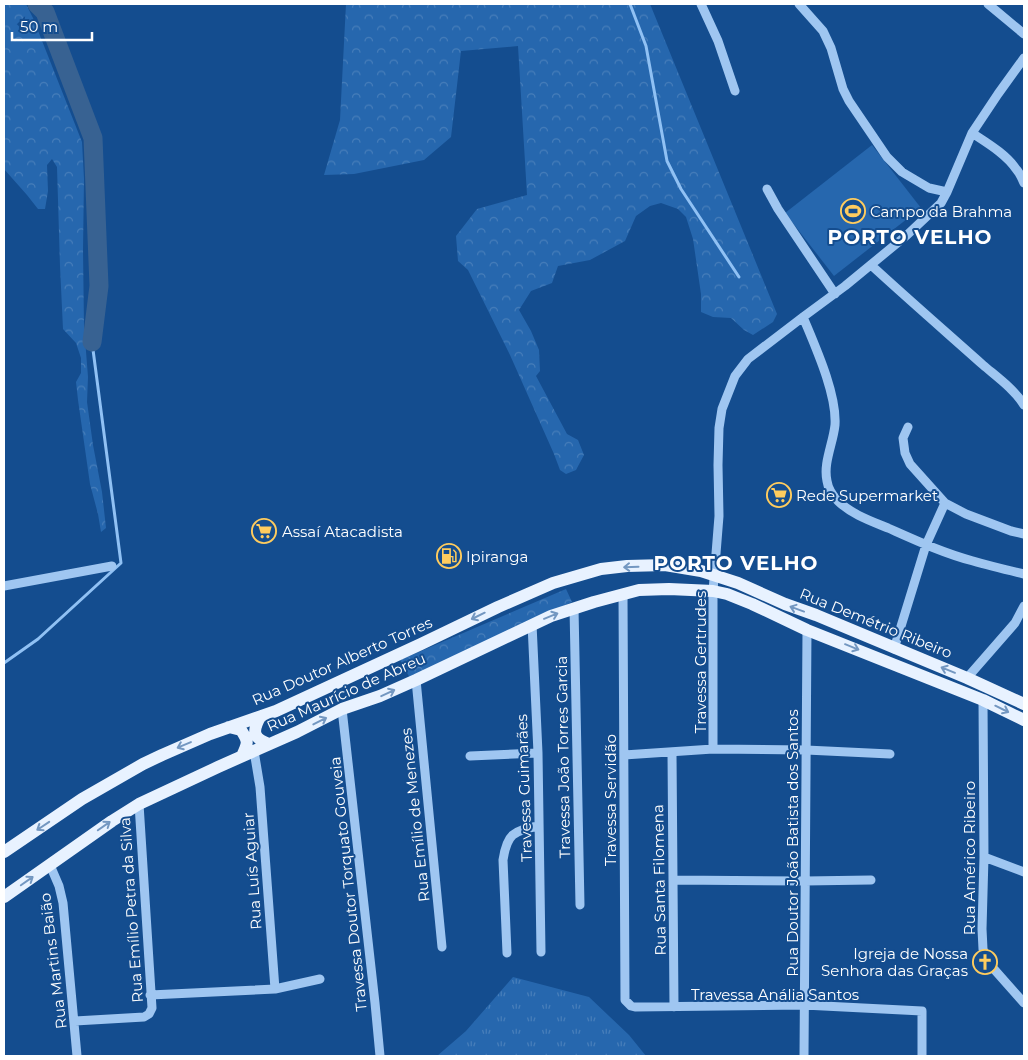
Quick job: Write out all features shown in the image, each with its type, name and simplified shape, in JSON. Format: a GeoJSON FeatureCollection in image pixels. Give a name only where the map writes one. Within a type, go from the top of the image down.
{"type":"FeatureCollection","features":[{"type":"Feature","properties":{"kind":"main road","name":"Rua Doutor Alberto Torres"},"geometry":{"type":"LineString","coordinates":[[4,852],[82,799],[162,754],[229,727],[276,712],[422,644],[498,606],[553,583],[601,569],[627,566],[665,565],[714,575]]}},
{"type":"Feature","properties":{"kind":"main road","name":"Rua Demétrio Ribeiro"},"geometry":{"type":"LineString","coordinates":[[714,575],[816,615],[1024,704]]}},
{"type":"Feature","properties":{"kind":"main road","name":"Rua Maurício de Abreu"},"geometry":{"type":"LineString","coordinates":[[4,897],[139,804],[342,709],[380,696],[416,680],[532,624],[574,608],[639,590],[713,591],[727,594],[808,630],[983,700],[1024,720]]}},
{"type":"Feature","properties":{"kind":"main road"},"geometry":{"type":"LineString","coordinates":[[260,717],[256,725],[255,735],[260,741],[269,744]]}},
{"type":"Feature","properties":{"kind":"main road"},"geometry":{"type":"LineString","coordinates":[[229,727],[241,730],[247,738],[248,754]]}},
{"type":"Feature","properties":{"kind":"street"},"geometry":{"type":"LineString","coordinates":[[701,4],[718,42],[735,91]]}},
{"type":"Feature","properties":{"kind":"street"},"geometry":{"type":"LineString","coordinates":[[800,4],[823,31],[831,48],[843,89],[849,101],[887,157],[902,172],[929,188],[947,192]]}},
{"type":"Feature","properties":{"kind":"street"},"geometry":{"type":"LineString","coordinates":[[988,4],[1024,34]]}},
{"type":"Feature","properties":{"kind":"street","name":"Travessa Gertrudes"},"geometry":{"type":"LineString","coordinates":[[713,750],[713,591],[719,516],[719,428],[722,409],[735,376],[748,359],[871,265],[941,203],[972,133],[1024,58]]}},
{"type":"Feature","properties":{"kind":"street"},"geometry":{"type":"LineString","coordinates":[[972,133],[1007,159],[1016,168],[1024,183]]}},
{"type":"Feature","properties":{"kind":"street"},"geometry":{"type":"LineString","coordinates":[[767,189],[778,209],[835,294]]}},
{"type":"Feature","properties":{"kind":"street"},"geometry":{"type":"LineString","coordinates":[[871,265],[1009,388],[1024,405]]}},
{"type":"Feature","properties":{"kind":"street"},"geometry":{"type":"LineString","coordinates":[[803,317],[819,357],[834,406],[835,425],[825,473],[830,491],[838,501],[852,511],[926,545],[971,561],[1024,574]]}},
{"type":"Feature","properties":{"kind":"street"},"geometry":{"type":"LineString","coordinates":[[908,427],[903,438],[907,458],[910,464],[945,503],[966,514],[1024,534]]}},
{"type":"Feature","properties":{"kind":"street"},"geometry":{"type":"LineString","coordinates":[[894,649],[926,545],[945,503]]}},
{"type":"Feature","properties":{"kind":"street"},"geometry":{"type":"LineString","coordinates":[[4,586],[112,566]]}},
{"type":"Feature","properties":{"kind":"street","name":"Travessa Servidão"},"geometry":{"type":"LineString","coordinates":[[623,594],[624,988],[625,1000],[628,1004]]}},
{"type":"Feature","properties":{"kind":"street"},"geometry":{"type":"LineString","coordinates":[[967,678],[1014,623],[1024,606]]}},
{"type":"Feature","properties":{"kind":"street","name":"Travessa João Torres Garcia"},"geometry":{"type":"LineString","coordinates":[[574,608],[580,905]]}},
{"type":"Feature","properties":{"kind":"street","name":"Travessa Guimarães"},"geometry":{"type":"LineString","coordinates":[[532,624],[538,753],[542,952]]}},
{"type":"Feature","properties":{"kind":"street","name":"Rua Doutor João Batista dos Santos"},"geometry":{"type":"LineString","coordinates":[[804,1056],[808,630]]}},
{"type":"Feature","properties":{"kind":"street","name":"Rua Emílio de Menezes"},"geometry":{"type":"LineString","coordinates":[[416,680],[442,947]]}},
{"type":"Feature","properties":{"kind":"street","name":"Rua Américo Ribeiro"},"geometry":{"type":"LineString","coordinates":[[983,700],[983,948],[986,958],[993,968],[1024,1003]]}},
{"type":"Feature","properties":{"kind":"street","name":"Travessa Doutor Torquato Gouveia"},"geometry":{"type":"LineString","coordinates":[[342,709],[380,1056]]}},
{"type":"Feature","properties":{"kind":"street"},"geometry":{"type":"LineString","coordinates":[[624,755],[713,750],[806,750],[890,754]]}},
{"type":"Feature","properties":{"kind":"street"},"geometry":{"type":"LineString","coordinates":[[470,756],[538,753]]}},
{"type":"Feature","properties":{"kind":"street","name":"Rua Santa Filomena"},"geometry":{"type":"LineString","coordinates":[[672,753],[674,1007]]}},
{"type":"Feature","properties":{"kind":"street","name":"Rua Luís Aguiar"},"geometry":{"type":"LineString","coordinates":[[248,754],[260,787],[275,989]]}},
{"type":"Feature","properties":{"kind":"street","name":"Rua Emílio Petra da Silva"},"geometry":{"type":"LineString","coordinates":[[75,1021],[144,1017],[150,1014],[152,1008],[139,804]]}},
{"type":"Feature","properties":{"kind":"street"},"geometry":{"type":"LineString","coordinates":[[506,953],[503,860],[505,846],[516,832],[538,826]]}},
{"type":"Feature","properties":{"kind":"street"},"geometry":{"type":"LineString","coordinates":[[984,857],[1024,872]]}},
{"type":"Feature","properties":{"kind":"street","name":"Rua Martins Baião"},"geometry":{"type":"LineString","coordinates":[[50,865],[59,886],[63,902],[77,1056]]}},
{"type":"Feature","properties":{"kind":"street"},"geometry":{"type":"LineString","coordinates":[[673,880],[871,880]]}},
{"type":"Feature","properties":{"kind":"street"},"geometry":{"type":"LineString","coordinates":[[150,995],[275,989],[320,979]]}},
{"type":"Feature","properties":{"kind":"street","name":"Travessa Anália Santos"},"geometry":{"type":"LineString","coordinates":[[628,1004],[635,1007],[804,1005],[922,1011],[922,1056]]}},
{"type":"Feature","properties":{"kind":"green space"},"geometry":{"type":"Polygon","coordinates":[[[4,4],[26,4],[82,142],[84,179],[84,326],[88,377],[87,402],[106,528],[101,532],[90,484],[78,400],[76,382],[81,373],[81,358],[76,343],[63,329],[57,167],[52,159],[47,165],[48,191],[45,209],[38,209],[4,169],[4,4]]]}},
{"type":"Feature","properties":{"kind":"green space"},"geometry":{"type":"Polygon","coordinates":[[[346,4],[650,4],[777,314],[773,322],[753,335],[744,330],[731,318],[713,317],[701,312],[701,294],[693,239],[686,217],[678,209],[661,203],[650,206],[636,216],[625,241],[590,260],[558,266],[552,283],[531,291],[519,310],[539,350],[540,371],[536,376],[567,434],[578,440],[584,455],[576,470],[566,474],[560,470],[510,355],[468,270],[458,261],[456,236],[477,209],[527,195],[518,46],[461,51],[451,137],[424,160],[354,174],[324,175],[340,120],[346,4]]]}},
{"type":"Feature","properties":{"kind":"green space","name":"Campo da Brahma"},"geometry":{"type":"Polygon","coordinates":[[[872,145],[921,208],[834,276],[785,213],[872,145]]]}},
{"type":"Feature","properties":{"kind":"green space"},"geometry":{"type":"Polygon","coordinates":[[[566,589],[572,602],[410,678],[400,660],[566,589]]]}},
{"type":"Feature","properties":{"kind":"green space"},"geometry":{"type":"Polygon","coordinates":[[[513,977],[589,997],[629,1035],[646,1056],[437,1056],[466,1031],[513,977]]]}},
{"type":"Feature","properties":{"kind":"waterway"},"geometry":{"type":"LineString","coordinates":[[37,4],[45,12],[93,138],[99,286],[92,342]]}},
{"type":"Feature","properties":{"kind":"waterway"},"geometry":{"type":"LineString","coordinates":[[630,4],[646,46],[667,161],[681,189],[739,277]]}},
{"type":"Feature","properties":{"kind":"waterway"},"geometry":{"type":"LineString","coordinates":[[4,663],[38,639],[121,563],[92,342]]}},
{"type":"Feature","properties":{"kind":"place","name":"Campo da Brahma"},"geometry":{"type":"Point","coordinates":[853,211]}},
{"type":"Feature","properties":{"kind":"place","name":"Rede Supermarket"},"geometry":{"type":"Point","coordinates":[779,495]}},
{"type":"Feature","properties":{"kind":"place","name":"Assaí Atacadista"},"geometry":{"type":"Point","coordinates":[264,531]}},
{"type":"Feature","properties":{"kind":"place","name":"Ipiranga"},"geometry":{"type":"Point","coordinates":[449,556]}},
{"type":"Feature","properties":{"kind":"place","name":"Igreja de Nossa Senhora das Graças"},"geometry":{"type":"Point","coordinates":[985,962]}},
{"type":"Feature","properties":{"kind":"district","name":"PORTO VELHO"},"geometry":{"type":"Point","coordinates":[910,237]}},
{"type":"Feature","properties":{"kind":"district","name":"PORTO VELHO"},"geometry":{"type":"Point","coordinates":[736,563]}}]}
